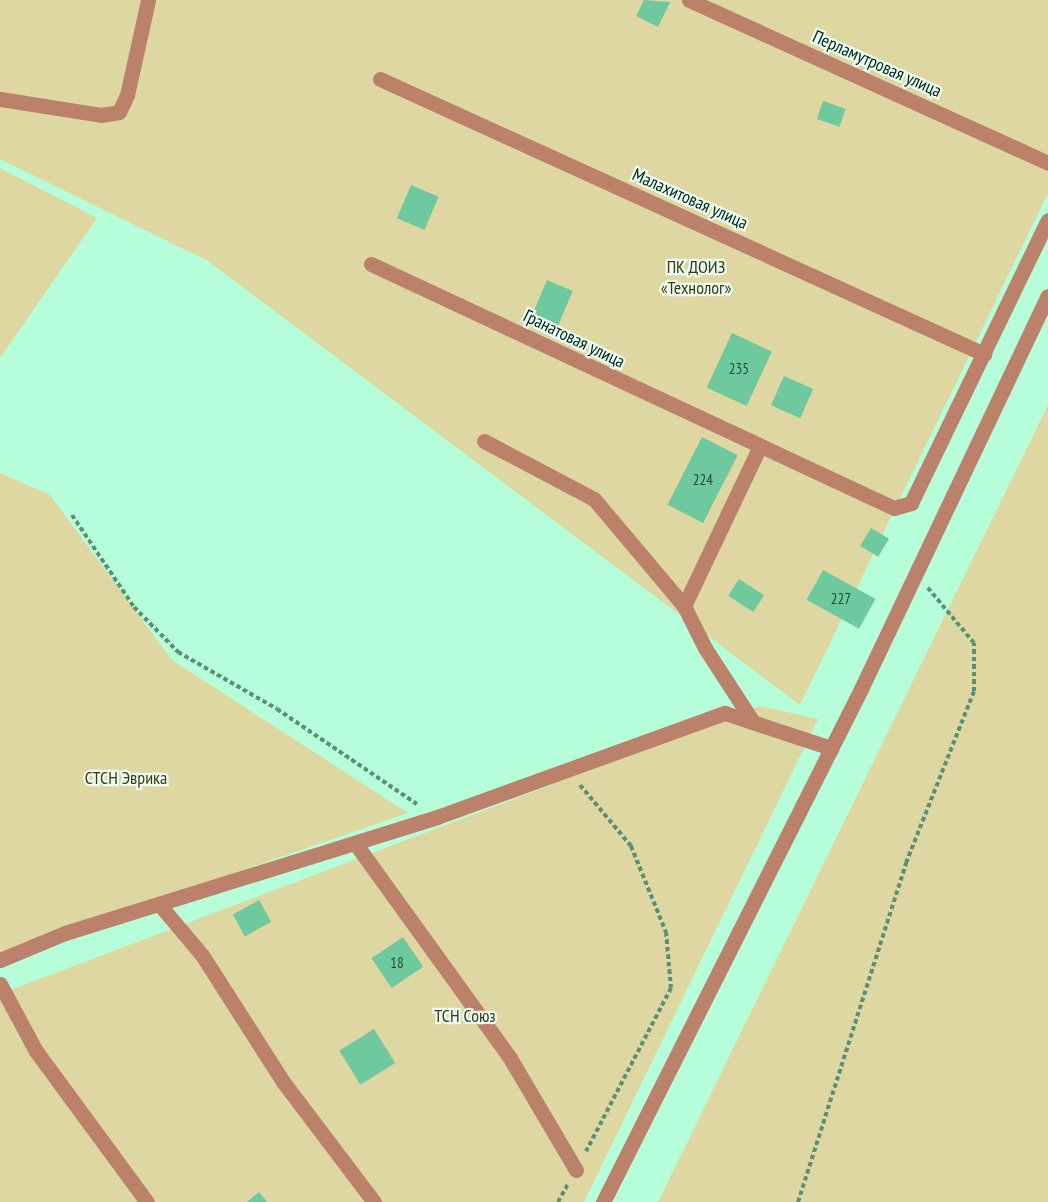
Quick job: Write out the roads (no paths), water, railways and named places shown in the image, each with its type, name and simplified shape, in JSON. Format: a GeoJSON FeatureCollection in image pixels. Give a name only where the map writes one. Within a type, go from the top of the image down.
{"type":"FeatureCollection","features":[{"type":"Feature","properties":{"kind":"street"},"geometry":{"type":"LineString","coordinates":[[0,99],[100,115],[118,112],[127,95],[148,0]]}},
{"type":"Feature","properties":{"kind":"street","name":"Перламутровая улица"},"geometry":{"type":"LineString","coordinates":[[689,0],[1048,163]]}},
{"type":"Feature","properties":{"kind":"street","name":"Малахитовая улица"},"geometry":{"type":"LineString","coordinates":[[380,79],[984,354]]}},
{"type":"Feature","properties":{"kind":"street","name":"Гранатовая улица"},"geometry":{"type":"LineString","coordinates":[[371,264],[894,508],[911,503],[1048,220]]}},
{"type":"Feature","properties":{"kind":"street"},"geometry":{"type":"LineString","coordinates":[[603,1202],[861,689],[1048,296]]}},
{"type":"Feature","properties":{"kind":"street"},"geometry":{"type":"LineString","coordinates":[[484,441],[594,499],[684,606],[705,648],[753,722]]}},
{"type":"Feature","properties":{"kind":"street"},"geometry":{"type":"LineString","coordinates":[[684,606],[760,446]]}},
{"type":"Feature","properties":{"kind":"street"},"geometry":{"type":"LineString","coordinates":[[0,960],[65,933],[437,817],[725,713],[831,748]]}},
{"type":"Feature","properties":{"kind":"street"},"geometry":{"type":"LineString","coordinates":[[355,843],[510,1058],[576,1170]]}},
{"type":"Feature","properties":{"kind":"street"},"geometry":{"type":"LineString","coordinates":[[159,904],[202,956],[285,1083],[374,1202]]}},
{"type":"Feature","properties":{"kind":"street"},"geometry":{"type":"LineString","coordinates":[[0,984],[36,1051],[147,1202]]}},
{"type":"Feature","properties":{"kind":"park label","name":"ПК ДОИЗ «Технолог»"},"geometry":{"type":"Point","coordinates":[696,278]}},
{"type":"Feature","properties":{"kind":"park label","name":"СТСН Эврика"},"geometry":{"type":"Point","coordinates":[126,778]}},
{"type":"Feature","properties":{"kind":"park label","name":"ТСН Союз"},"geometry":{"type":"Point","coordinates":[465,1016]}}]}
